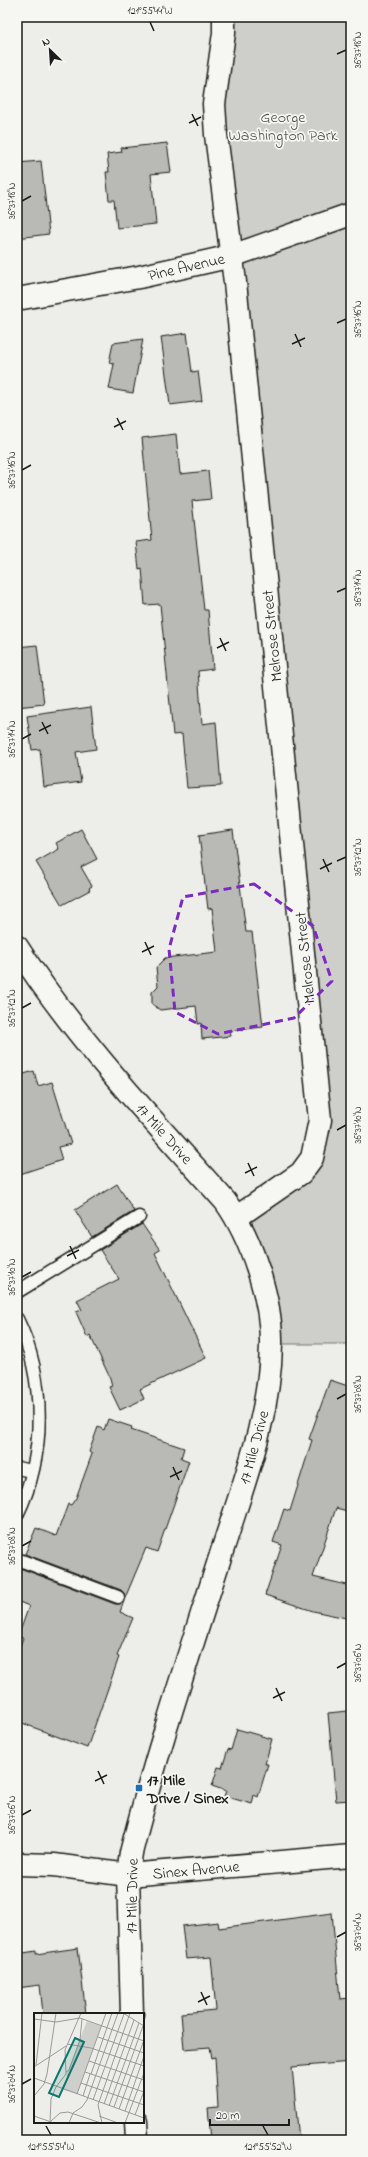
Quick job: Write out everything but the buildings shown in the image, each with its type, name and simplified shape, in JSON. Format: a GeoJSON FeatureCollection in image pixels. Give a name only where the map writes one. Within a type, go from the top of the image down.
{"type":"FeatureCollection","features":[{"type":"Feature","properties":{"kind":"street","name":"Melrose Street"},"geometry":{"type":"LineString","coordinates":[[224,17],[224,33],[214,104],[216,135],[232,256],[320,1120],[312,1158],[301,1173],[237,1217]]}},
{"type":"Feature","properties":{"kind":"street","name":"Pine Avenue"},"geometry":{"type":"LineString","coordinates":[[17,299],[139,277],[232,256],[351,214]]}},
{"type":"Feature","properties":{"kind":"street","name":"17 Mile Drive"},"geometry":{"type":"LineString","coordinates":[[17,947],[75,1028],[115,1077],[225,1201],[237,1217],[251,1249],[261,1282],[268,1315],[271,1344],[269,1381],[259,1433],[131,1853],[128,1875],[132,2013]]}},
{"type":"Feature","properties":{"kind":"street","name":"Sinex Avenue"},"geometry":{"type":"LineString","coordinates":[[17,1864],[54,1865],[128,1875],[351,1856]]}},
{"type":"Feature","properties":{"kind":"street"},"geometry":{"type":"LineString","coordinates":[[136,2123],[137,2140]]}},
{"type":"Feature","properties":{"kind":"lane"},"geometry":{"type":"LineString","coordinates":[[17,1292],[139,1217]]}},
{"type":"Feature","properties":{"kind":"lane"},"geometry":{"type":"LineString","coordinates":[[17,1319],[27,1340],[39,1398],[36,1453],[24,1500],[17,1515]]}},
{"type":"Feature","properties":{"kind":"lane"},"geometry":{"type":"LineString","coordinates":[[17,1468],[32,1471]]}},
{"type":"Feature","properties":{"kind":"lane"},"geometry":{"type":"LineString","coordinates":[[17,1560],[118,1597]]}},
{"type":"Feature","properties":{"kind":"highlighted area"},"geometry":{"type":"Polygon","coordinates":[[[254,884],[313,926],[332,981],[294,1018],[218,1034],[175,1012],[169,949],[183,897],[254,884]]]}},
{"type":"Feature","properties":{"kind":"green space","name":"George Washington Park"},"geometry":{"type":"Polygon","coordinates":[[[224,17],[351,17],[351,1344],[271,1344],[237,1217],[301,1173],[317,1143],[216,135],[224,17]]]}},
{"type":"Feature","properties":{"kind":"place","name":"17 Mile Drive / Sinex"},"geometry":{"type":"Point","coordinates":[139,1788]}}]}
